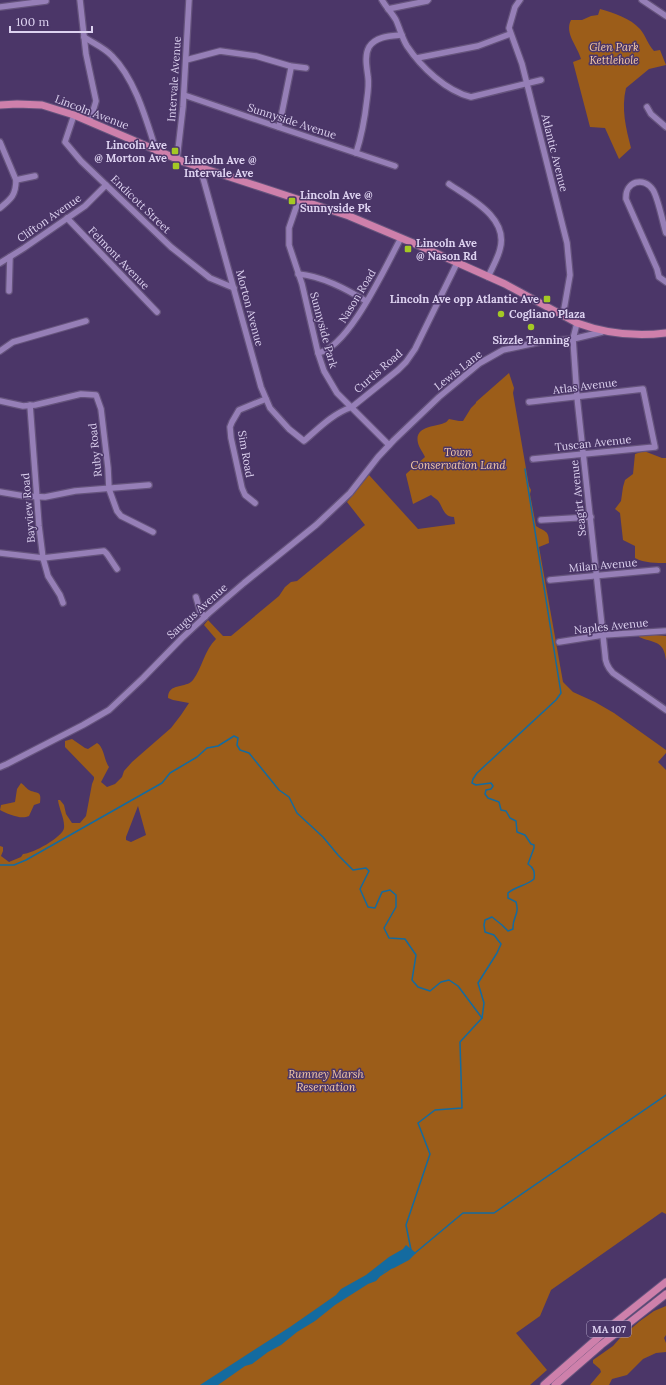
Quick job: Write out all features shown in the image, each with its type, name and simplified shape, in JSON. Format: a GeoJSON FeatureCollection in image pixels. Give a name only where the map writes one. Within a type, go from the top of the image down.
{"type":"FeatureCollection","features":[{"type":"Feature","properties":{"kind":"main road","name":"Lincoln Avenue"},"geometry":{"type":"LineString","coordinates":[[0,105],[42,105],[74,115],[178,159],[349,216],[488,277],[535,299],[577,323],[602,332],[626,334],[666,333]]}},
{"type":"Feature","properties":{"kind":"main road","name":"MA 107"},"geometry":{"type":"LineString","coordinates":[[544,1385],[616,1322],[666,1282]]}},
{"type":"Feature","properties":{"kind":"main road","name":"MA 107"},"geometry":{"type":"LineString","coordinates":[[555,1385],[666,1294]]}},
{"type":"Feature","properties":{"kind":"street"},"geometry":{"type":"LineString","coordinates":[[80,0],[86,54],[96,101],[94,111],[89,121]]}},
{"type":"Feature","properties":{"kind":"street","name":"Intervale Avenue"},"geometry":{"type":"LineString","coordinates":[[178,159],[184,95],[189,0]]}},
{"type":"Feature","properties":{"kind":"street"},"geometry":{"type":"LineString","coordinates":[[382,0],[395,20],[407,45],[417,58],[431,73],[446,85],[464,95],[471,97],[527,82],[541,80]]}},
{"type":"Feature","properties":{"kind":"street"},"geometry":{"type":"LineString","coordinates":[[388,9],[428,0]]}},
{"type":"Feature","properties":{"kind":"street","name":"Atlantic Avenue"},"geometry":{"type":"LineString","coordinates":[[520,0],[511,15],[509,28],[527,82],[567,244],[570,276],[563,315]]}},
{"type":"Feature","properties":{"kind":"street"},"geometry":{"type":"LineString","coordinates":[[642,0],[666,16]]}},
{"type":"Feature","properties":{"kind":"street"},"geometry":{"type":"LineString","coordinates":[[0,7],[46,1]]}},
{"type":"Feature","properties":{"kind":"street"},"geometry":{"type":"LineString","coordinates":[[417,58],[478,46],[510,34]]}},
{"type":"Feature","properties":{"kind":"street"},"geometry":{"type":"LineString","coordinates":[[356,153],[361,137],[367,100],[368,77],[366,56],[369,48],[381,38],[402,35]]}},
{"type":"Feature","properties":{"kind":"street"},"geometry":{"type":"LineString","coordinates":[[84,37],[111,55],[126,72],[156,150]]}},
{"type":"Feature","properties":{"kind":"street"},"geometry":{"type":"LineString","coordinates":[[186,60],[220,51],[256,56],[290,66],[306,68]]}},
{"type":"Feature","properties":{"kind":"street"},"geometry":{"type":"LineString","coordinates":[[278,128],[291,68],[290,66]]}},
{"type":"Feature","properties":{"kind":"street","name":"Sunnyside Avenue"},"geometry":{"type":"LineString","coordinates":[[184,95],[278,128],[395,166]]}},
{"type":"Feature","properties":{"kind":"street"},"geometry":{"type":"LineString","coordinates":[[647,108],[651,114],[666,127]]}},
{"type":"Feature","properties":{"kind":"street","name":"Endicott Street"},"geometry":{"type":"LineString","coordinates":[[74,115],[64,142],[80,161],[171,247],[210,278],[234,288]]}},
{"type":"Feature","properties":{"kind":"street"},"geometry":{"type":"LineString","coordinates":[[0,142],[16,180],[16,187],[13,197],[0,208]]}},
{"type":"Feature","properties":{"kind":"street","name":"Morton Avenue"},"geometry":{"type":"LineString","coordinates":[[200,167],[261,387],[270,408],[289,429],[304,441]]}},
{"type":"Feature","properties":{"kind":"street"},"geometry":{"type":"LineString","coordinates":[[16,180],[34,176]]}},
{"type":"Feature","properties":{"kind":"street"},"geometry":{"type":"LineString","coordinates":[[666,233],[654,191],[649,185],[633,183],[629,186],[626,193],[626,199],[657,269],[659,277],[666,282]]}},
{"type":"Feature","properties":{"kind":"street"},"geometry":{"type":"LineString","coordinates":[[448,184],[489,212],[497,223],[502,240],[501,248],[488,277]]}},
{"type":"Feature","properties":{"kind":"street","name":"Clifton Avenue"},"geometry":{"type":"LineString","coordinates":[[0,263],[85,206],[106,185]]}},
{"type":"Feature","properties":{"kind":"street","name":"Sunnyside Park"},"geometry":{"type":"LineString","coordinates":[[299,199],[290,228],[289,245],[318,353],[327,377],[337,393],[389,445]]}},
{"type":"Feature","properties":{"kind":"street","name":"Felmont Avenue"},"geometry":{"type":"LineString","coordinates":[[67,218],[157,312]]}},
{"type":"Feature","properties":{"kind":"street","name":"Nason Road"},"geometry":{"type":"LineString","coordinates":[[318,353],[324,352],[333,346],[350,328],[401,238]]}},
{"type":"Feature","properties":{"kind":"street"},"geometry":{"type":"LineString","coordinates":[[9,291],[10,257]]}},
{"type":"Feature","properties":{"kind":"street","name":"Curtis Road"},"geometry":{"type":"LineString","coordinates":[[304,441],[329,418],[352,407],[406,362],[415,350],[457,263]]}},
{"type":"Feature","properties":{"kind":"street"},"geometry":{"type":"LineString","coordinates":[[298,274],[309,275],[329,282],[366,301]]}},
{"type":"Feature","properties":{"kind":"street"},"geometry":{"type":"LineString","coordinates":[[0,351],[13,342],[86,321]]}},
{"type":"Feature","properties":{"kind":"street","name":"Seagirt Avenue"},"geometry":{"type":"LineString","coordinates":[[577,323],[572,339],[605,661],[610,670],[663,705]]}},
{"type":"Feature","properties":{"kind":"street","name":"Lewis Lane"},"geometry":{"type":"LineString","coordinates":[[389,445],[440,397],[480,363],[503,350],[545,341],[572,339],[602,332]]}},
{"type":"Feature","properties":{"kind":"street","name":"Atlas Avenue"},"geometry":{"type":"LineString","coordinates":[[529,402],[643,389],[655,447]]}},
{"type":"Feature","properties":{"kind":"street","name":"Ruby Road"},"geometry":{"type":"LineString","coordinates":[[30,406],[81,394],[96,395],[101,409],[109,489],[117,512],[120,516],[153,532]]}},
{"type":"Feature","properties":{"kind":"street","name":"Sim Road"},"geometry":{"type":"LineString","coordinates":[[255,504],[245,495],[242,488],[230,427],[233,418],[239,410],[266,399]]}},
{"type":"Feature","properties":{"kind":"street"},"geometry":{"type":"LineString","coordinates":[[0,401],[30,406]]}},
{"type":"Feature","properties":{"kind":"street","name":"Bayview Road"},"geometry":{"type":"LineString","coordinates":[[30,406],[39,526],[43,558],[48,576],[60,595],[63,603]]}},
{"type":"Feature","properties":{"kind":"street","name":"Saugus Avenue"},"geometry":{"type":"LineString","coordinates":[[0,767],[83,725],[109,710],[205,617],[244,583],[316,525],[350,493],[389,445]]}},
{"type":"Feature","properties":{"kind":"street","name":"Tuscan Avenue"},"geometry":{"type":"LineString","coordinates":[[533,459],[655,447]]}},
{"type":"Feature","properties":{"kind":"street"},"geometry":{"type":"LineString","coordinates":[[0,492],[24,496],[45,497],[75,491],[149,485]]}},
{"type":"Feature","properties":{"kind":"street"},"geometry":{"type":"LineString","coordinates":[[541,520],[591,517]]}},
{"type":"Feature","properties":{"kind":"street"},"geometry":{"type":"LineString","coordinates":[[0,553],[43,558],[104,551],[117,569]]}},
{"type":"Feature","properties":{"kind":"street","name":"Milan Avenue"},"geometry":{"type":"LineString","coordinates":[[550,580],[657,570]]}},
{"type":"Feature","properties":{"kind":"street"},"geometry":{"type":"LineString","coordinates":[[196,597],[200,611],[205,617]]}},
{"type":"Feature","properties":{"kind":"street","name":"Naples Avenue"},"geometry":{"type":"LineString","coordinates":[[559,642],[603,635],[665,631]]}},
{"type":"Feature","properties":{"kind":"street"},"geometry":{"type":"LineString","coordinates":[[663,705],[666,710]]}},
{"type":"Feature","properties":{"kind":"green space","name":"Glen Park Kettlehole"},"geometry":{"type":"Polygon","coordinates":[[[600,9],[622,16],[636,25],[654,51],[660,50],[666,65],[649,69],[626,88],[624,111],[631,148],[619,159],[605,128],[590,127],[573,62],[581,59],[570,35],[569,25],[571,20],[582,20],[598,15],[600,9]]]}},
{"type":"Feature","properties":{"kind":"green space","name":"Rumney Marsh Reservation"},"geometry":{"type":"Polygon","coordinates":[[[509,373],[514,388],[513,393],[529,486],[531,490],[530,494],[536,526],[547,533],[549,539],[549,543],[539,547],[563,682],[573,692],[614,713],[666,750],[666,753],[658,762],[666,770],[666,1214],[662,1212],[551,1290],[540,1316],[516,1333],[547,1370],[530,1385],[0,1385],[0,846],[3,847],[1,856],[9,862],[21,857],[23,854],[40,848],[53,840],[62,832],[64,828],[58,800],[60,800],[64,805],[66,814],[72,823],[80,823],[86,816],[94,777],[65,747],[65,741],[72,739],[88,749],[97,743],[103,751],[109,767],[101,782],[107,787],[115,784],[122,777],[124,771],[132,762],[171,728],[189,703],[168,698],[169,693],[174,688],[190,683],[193,680],[206,653],[216,639],[204,625],[208,620],[223,636],[231,636],[279,596],[285,587],[291,582],[297,581],[365,525],[347,502],[369,475],[418,529],[455,524],[454,517],[448,516],[438,501],[431,495],[413,504],[406,474],[425,457],[418,443],[419,433],[426,428],[445,423],[449,419],[463,421],[476,402],[509,373]],[[138,806],[126,840],[131,842],[146,835],[138,806]]]}},
{"type":"Feature","properties":{"kind":"green space"},"geometry":{"type":"Polygon","coordinates":[[[644,451],[662,458],[666,458],[666,563],[646,562],[635,558],[635,546],[623,540],[620,513],[615,509],[621,501],[625,480],[633,474],[635,454],[644,451]]]}},
{"type":"Feature","properties":{"kind":"green space"},"geometry":{"type":"Polygon","coordinates":[[[645,634],[666,636],[666,660],[663,649],[657,643],[639,637],[639,635],[645,634]]]}},
{"type":"Feature","properties":{"kind":"green space"},"geometry":{"type":"Polygon","coordinates":[[[21,783],[28,789],[40,794],[40,803],[34,805],[29,816],[26,817],[14,816],[0,810],[1,805],[15,802],[17,789],[21,783]]]}},
{"type":"Feature","properties":{"kind":"green space"},"geometry":{"type":"Polygon","coordinates":[[[666,1306],[666,1335],[664,1338],[666,1343],[666,1352],[656,1353],[643,1359],[627,1375],[612,1379],[609,1385],[590,1385],[601,1372],[600,1369],[593,1363],[593,1360],[613,1346],[640,1321],[654,1311],[666,1306]]]}},
{"type":"Feature","properties":{"kind":"water"},"geometry":{"type":"Polygon","coordinates":[[[406,1245],[416,1253],[409,1260],[385,1271],[376,1281],[368,1284],[335,1305],[281,1345],[268,1352],[252,1364],[245,1366],[218,1385],[200,1385],[290,1327],[336,1295],[341,1289],[366,1275],[389,1257],[403,1249],[406,1245]]]}},
{"type":"Feature","properties":{"kind":"waterway"},"geometry":{"type":"LineString","coordinates":[[482,1018],[484,1003],[478,983],[501,944],[494,935],[485,932],[485,920],[492,917],[508,931],[513,929],[517,906],[516,902],[508,898],[508,893],[534,879],[534,870],[528,864],[534,845],[531,844],[525,835],[517,832],[516,821],[510,818],[506,811],[501,810],[499,802],[488,798],[485,794],[486,790],[491,789],[493,786],[491,783],[476,785],[472,783],[477,773],[556,700],[561,693],[525,469]]}},
{"type":"Feature","properties":{"kind":"waterway"},"geometry":{"type":"LineString","coordinates":[[0,865],[14,865],[26,860],[162,783],[170,773],[197,757],[207,748],[218,746],[234,736],[238,738],[237,745],[240,750],[249,753],[279,790],[289,797],[297,813],[323,837],[338,855],[353,870],[366,868],[369,871],[360,889],[368,907],[375,908],[382,892],[390,890],[396,895],[396,907],[384,928],[389,938],[405,939],[416,955],[412,980],[418,987],[430,991],[441,982],[449,980],[458,986],[482,1018],[460,1042],[462,1108],[435,1110],[418,1123],[430,1154],[406,1225],[411,1250]]}},
{"type":"Feature","properties":{"kind":"waterway"},"geometry":{"type":"LineString","coordinates":[[415,1253],[463,1213],[494,1213],[666,1095]]}},
{"type":"Feature","properties":{"kind":"waterway"},"geometry":{"type":"LineString","coordinates":[[381,1275],[390,1269]]}},
{"type":"Feature","properties":{"kind":"place","name":"Lincoln Ave @ Morton Ave"},"geometry":{"type":"Point","coordinates":[175,151]}},
{"type":"Feature","properties":{"kind":"place","name":"Lincoln Ave @ Intervale Ave"},"geometry":{"type":"Point","coordinates":[176,166]}},
{"type":"Feature","properties":{"kind":"place","name":"Lincoln Ave @ Sunnyside Pk"},"geometry":{"type":"Point","coordinates":[292,201]}},
{"type":"Feature","properties":{"kind":"place","name":"Lincoln Ave @ Nason Rd"},"geometry":{"type":"Point","coordinates":[408,249]}},
{"type":"Feature","properties":{"kind":"place","name":"Lincoln Ave opp Atlantic Ave"},"geometry":{"type":"Point","coordinates":[547,299]}},
{"type":"Feature","properties":{"kind":"place","name":"Cogliano Plaza"},"geometry":{"type":"Point","coordinates":[501,314]}},
{"type":"Feature","properties":{"kind":"place","name":"Sizzle Tanning"},"geometry":{"type":"Point","coordinates":[531,327]}},
{"type":"Feature","properties":{"kind":"park label","name":"Town Conservation Land"},"geometry":{"type":"Point","coordinates":[458,458]}}]}
